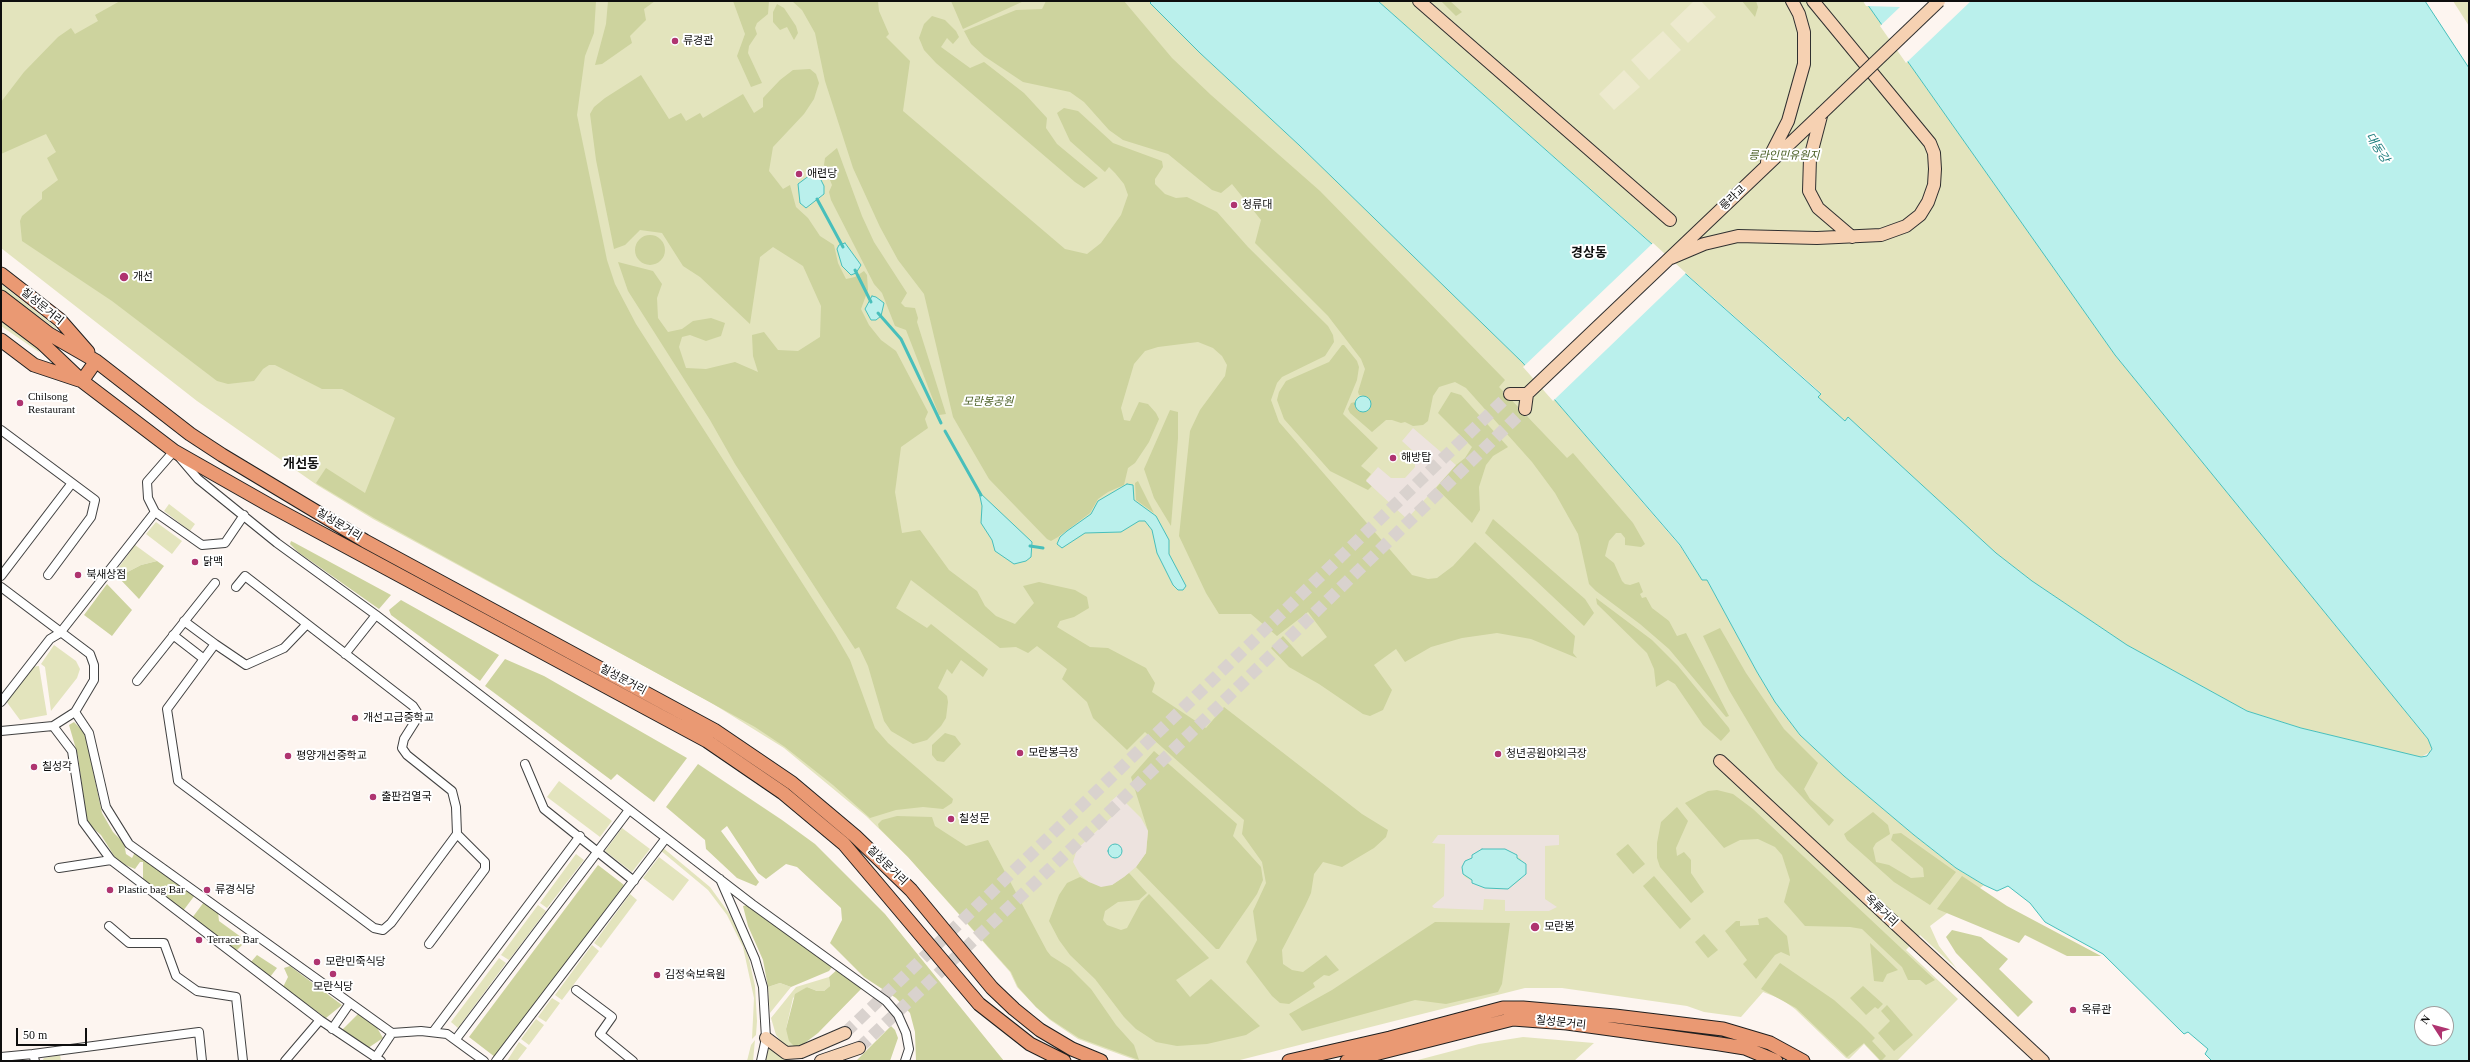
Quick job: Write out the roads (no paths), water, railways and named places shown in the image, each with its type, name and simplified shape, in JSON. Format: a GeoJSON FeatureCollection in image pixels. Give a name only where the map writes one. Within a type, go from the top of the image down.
{"type":"FeatureCollection","features":[{"type":"Feature","properties":{"kind":"main road"},"geometry":{"type":"LineString","coordinates":[[1419,1],[1670,220]]}},
{"type":"Feature","properties":{"kind":"main road"},"geometry":{"type":"LineString","coordinates":[[1762,171],[1788,122],[1804,64],[1804,32],[1799,14],[1792,1]]}},
{"type":"Feature","properties":{"kind":"main road"},"geometry":{"type":"LineString","coordinates":[[1671,258],[1704,244],[1731,237],[1852,237],[1881,235],[1897,230],[1915,219],[1928,202],[1934,185],[1934,153],[1923,132],[1813,1]]}},
{"type":"Feature","properties":{"kind":"main road","name":"릉라교"},"geometry":{"type":"LineString","coordinates":[[1527,394],[1939,1]]}},
{"type":"Feature","properties":{"kind":"main road"},"geometry":{"type":"LineString","coordinates":[[1821,114],[1810,158],[1809,191],[1818,208],[1852,237]]}},
{"type":"Feature","properties":{"kind":"main road","name":"칠성문거리"},"geometry":{"type":"LineString","coordinates":[[1,274],[60,320],[96,361]]}},
{"type":"Feature","properties":{"kind":"main road","name":"칠성문거리"},"geometry":{"type":"LineString","coordinates":[[1,297],[49,334],[96,361],[190,434],[249,472],[365,541],[714,730],[792,784],[855,836],[911,890],[992,988],[1014,1008],[1040,1030],[1072,1049],[1101,1061]]}},
{"type":"Feature","properties":{"kind":"main road","name":"칠성문거리"},"geometry":{"type":"LineString","coordinates":[[1,312],[42,343],[82,381],[174,451],[269,505],[707,741],[783,793],[844,844],[979,1004],[1030,1044],[1064,1061]]}},
{"type":"Feature","properties":{"kind":"main road","name":"칠성문거리"},"geometry":{"type":"LineString","coordinates":[[1,340],[34,365],[82,381]]}},
{"type":"Feature","properties":{"kind":"main road"},"geometry":{"type":"LineString","coordinates":[[82,381],[96,361]]}},
{"type":"Feature","properties":{"kind":"main road"},"geometry":{"type":"LineString","coordinates":[[1510,394],[1527,394],[1525,409]]}},
{"type":"Feature","properties":{"kind":"main road","name":"옥류거리"},"geometry":{"type":"LineString","coordinates":[[1720,761],[2043,1061]]}},
{"type":"Feature","properties":{"kind":"main road","name":"칠성문거리"},"geometry":{"type":"LineString","coordinates":[[1290,1061],[1390,1038],[1503,1008],[1523,1008],[1723,1029],[1770,1043],[1803,1061]]}},
{"type":"Feature","properties":{"kind":"main road","name":"칠성문거리"},"geometry":{"type":"LineString","coordinates":[[1347,1061],[1513,1019],[1567,1023],[1720,1044],[1745,1048],[1776,1061]]}},
{"type":"Feature","properties":{"kind":"main road"},"geometry":{"type":"LineString","coordinates":[[766,1038],[786,1053],[801,1052],[845,1033],[821,1061]]}},
{"type":"Feature","properties":{"kind":"main road"},"geometry":{"type":"LineString","coordinates":[[821,1061],[860,1048]]}},
{"type":"Feature","properties":{"kind":"street"},"geometry":{"type":"LineString","coordinates":[[1,430],[95,500],[90,517],[48,575]]}},
{"type":"Feature","properties":{"kind":"street"},"geometry":{"type":"LineString","coordinates":[[244,515],[225,543],[202,545],[155,512],[148,498],[148,482],[174,451],[198,479],[244,515],[277,543],[376,615],[629,810],[719,876],[752,904],[886,1001],[898,1015],[906,1033],[909,1049],[906,1060]]}},
{"type":"Feature","properties":{"kind":"street"},"geometry":{"type":"LineString","coordinates":[[1,576],[72,483]]}},
{"type":"Feature","properties":{"kind":"street"},"geometry":{"type":"LineString","coordinates":[[1,702],[50,639],[60,632],[155,512]]}},
{"type":"Feature","properties":{"kind":"street"},"geometry":{"type":"LineString","coordinates":[[215,644],[167,709],[178,781],[374,928],[383,930],[391,923],[457,834],[456,807],[452,790],[407,755],[402,748],[404,739],[416,720],[417,712],[413,706],[245,576],[236,587]]}},
{"type":"Feature","properties":{"kind":"street"},"geometry":{"type":"LineString","coordinates":[[137,681],[215,583]]}},
{"type":"Feature","properties":{"kind":"street"},"geometry":{"type":"LineString","coordinates":[[1,587],[90,654],[94,665],[94,680],[75,712],[53,726],[1,731]]}},
{"type":"Feature","properties":{"kind":"street"},"geometry":{"type":"LineString","coordinates":[[345,654],[376,615]]}},
{"type":"Feature","properties":{"kind":"street"},"geometry":{"type":"LineString","coordinates":[[184,621],[246,665],[284,648],[307,624]]}},
{"type":"Feature","properties":{"kind":"street"},"geometry":{"type":"LineString","coordinates":[[173,635],[204,658]]}},
{"type":"Feature","properties":{"kind":"street"},"geometry":{"type":"LineString","coordinates":[[75,712],[89,733],[106,807],[129,844],[392,1033],[433,1032],[446,1034],[456,1039],[484,1061]]}},
{"type":"Feature","properties":{"kind":"street"},"geometry":{"type":"LineString","coordinates":[[53,726],[72,751],[83,822],[111,860],[332,1029],[378,1060],[392,1033]]}},
{"type":"Feature","properties":{"kind":"street"},"geometry":{"type":"LineString","coordinates":[[525,764],[544,809],[580,836],[596,853],[634,881]]}},
{"type":"Feature","properties":{"kind":"street"},"geometry":{"type":"LineString","coordinates":[[456,1039],[629,810]]}},
{"type":"Feature","properties":{"kind":"street"},"geometry":{"type":"LineString","coordinates":[[429,944],[485,868],[485,862],[457,834]]}},
{"type":"Feature","properties":{"kind":"street"},"geometry":{"type":"LineString","coordinates":[[433,1032],[580,836]]}},
{"type":"Feature","properties":{"kind":"street"},"geometry":{"type":"LineString","coordinates":[[496,1061],[666,838]]}},
{"type":"Feature","properties":{"kind":"street"},"geometry":{"type":"LineString","coordinates":[[59,868],[111,860]]}},
{"type":"Feature","properties":{"kind":"street"},"geometry":{"type":"LineString","coordinates":[[719,876],[755,959],[763,987],[766,1038],[761,1061]]}},
{"type":"Feature","properties":{"kind":"street"},"geometry":{"type":"LineString","coordinates":[[109,926],[129,943],[164,943],[176,976],[197,991],[236,997],[243,1061]]}},
{"type":"Feature","properties":{"kind":"street"},"geometry":{"type":"LineString","coordinates":[[576,990],[612,1017],[600,1034],[634,1061]]}},
{"type":"Feature","properties":{"kind":"street"},"geometry":{"type":"LineString","coordinates":[[332,1029],[350,1003]]}},
{"type":"Feature","properties":{"kind":"street"},"geometry":{"type":"LineString","coordinates":[[284,1061],[320,1020]]}},
{"type":"Feature","properties":{"kind":"street"},"geometry":{"type":"LineString","coordinates":[[1,1057],[34,1058],[199,1032],[202,1061]]}},
{"type":"Feature","properties":{"kind":"water","name":"대동강"},"geometry":{"type":"Polygon","coordinates":[[[1152,1],[1378,1],[1821,394],[1818,397],[1845,421],[1848,417],[1996,553],[2032,581],[2127,645],[2247,711],[2301,728],[2421,757],[2427,756],[2432,749],[2428,739],[2115,355],[1865,1],[2425,1],[2469,68],[2469,1061],[2212,1061],[2205,1054],[2208,1049],[2188,1032],[2184,1034],[2103,954],[2045,922],[2030,903],[2008,886],[1997,891],[1984,885],[1956,868],[1914,835],[1844,776],[1800,735],[1775,702],[1757,672],[1707,580],[1702,580],[1680,545],[1523,363],[1299,145],[1200,53],[1150,3],[1152,1]]]}},
{"type":"Feature","properties":{"kind":"water"},"geometry":{"type":"Polygon","coordinates":[[[818,174],[824,186],[824,194],[806,208],[800,203],[798,184],[810,175],[818,174]]]}},
{"type":"Feature","properties":{"kind":"water"},"geometry":{"type":"Polygon","coordinates":[[[845,243],[861,265],[856,273],[851,275],[842,266],[837,249],[839,245],[845,243]]]}},
{"type":"Feature","properties":{"kind":"water"},"geometry":{"type":"Polygon","coordinates":[[[872,296],[884,303],[881,316],[876,320],[871,320],[865,309],[872,296]]]}},
{"type":"Feature","properties":{"kind":"water"},"geometry":{"type":"Polygon","coordinates":[[[1360,396],[1366,396],[1371,401],[1369,410],[1366,412],[1360,412],[1355,407],[1355,401],[1360,396]]]}},
{"type":"Feature","properties":{"kind":"water"},"geometry":{"type":"Polygon","coordinates":[[[1127,484],[1133,485],[1134,500],[1156,516],[1169,540],[1169,554],[1186,586],[1183,590],[1178,590],[1173,585],[1157,553],[1152,530],[1145,521],[1139,521],[1121,532],[1085,533],[1062,548],[1057,544],[1060,537],[1091,514],[1098,501],[1127,484]]]}},
{"type":"Feature","properties":{"kind":"water"},"geometry":{"type":"Polygon","coordinates":[[[979,492],[1032,542],[1031,557],[1026,561],[1014,564],[995,551],[992,540],[981,523],[982,506],[979,492]]]}},
{"type":"Feature","properties":{"kind":"water"},"geometry":{"type":"Polygon","coordinates":[[[1112,844],[1118,844],[1122,848],[1122,854],[1118,858],[1112,858],[1108,854],[1108,848],[1112,844]]]}},
{"type":"Feature","properties":{"kind":"water"},"geometry":{"type":"Polygon","coordinates":[[[1482,849],[1505,849],[1517,855],[1517,858],[1526,864],[1526,874],[1508,889],[1485,888],[1472,883],[1472,880],[1463,874],[1462,867],[1465,861],[1472,858],[1472,855],[1482,849]]]}},
{"type":"Feature","properties":{"kind":"waterway"},"geometry":{"type":"LineString","coordinates":[[817,199],[843,247]]}},
{"type":"Feature","properties":{"kind":"waterway"},"geometry":{"type":"LineString","coordinates":[[855,270],[871,302]]}},
{"type":"Feature","properties":{"kind":"waterway"},"geometry":{"type":"LineString","coordinates":[[878,313],[901,339],[941,423]]}},
{"type":"Feature","properties":{"kind":"waterway"},"geometry":{"type":"LineString","coordinates":[[945,431],[981,495]]}},
{"type":"Feature","properties":{"kind":"waterway"},"geometry":{"type":"LineString","coordinates":[[1030,546],[1043,548]]}},
{"type":"Feature","properties":{"kind":"tunnel"},"geometry":{"type":"LineString","coordinates":[[845,1033],[1510,394]]}},
{"type":"Feature","properties":{"kind":"tunnel"},"geometry":{"type":"LineString","coordinates":[[859,1048],[1074,846],[1525,409]]}},
{"type":"Feature","properties":{"kind":"place","name":"류경관"},"geometry":{"type":"Point","coordinates":[675,41]}},
{"type":"Feature","properties":{"kind":"place","name":"애련당"},"geometry":{"type":"Point","coordinates":[799,174]}},
{"type":"Feature","properties":{"kind":"place","name":"청류대"},"geometry":{"type":"Point","coordinates":[1234,205]}},
{"type":"Feature","properties":{"kind":"place","name":"개선"},"geometry":{"type":"Point","coordinates":[124,277]}},
{"type":"Feature","properties":{"kind":"place","name":"Chilsong Restaurant"},"geometry":{"type":"Point","coordinates":[20,403]}},
{"type":"Feature","properties":{"kind":"place","name":"해방탑"},"geometry":{"type":"Point","coordinates":[1393,458]}},
{"type":"Feature","properties":{"kind":"place","name":"닭맥"},"geometry":{"type":"Point","coordinates":[195,562]}},
{"type":"Feature","properties":{"kind":"place","name":"북새상점"},"geometry":{"type":"Point","coordinates":[78,575]}},
{"type":"Feature","properties":{"kind":"place","name":"개선고급중학교"},"geometry":{"type":"Point","coordinates":[355,718]}},
{"type":"Feature","properties":{"kind":"place","name":"모란봉극장"},"geometry":{"type":"Point","coordinates":[1020,753]}},
{"type":"Feature","properties":{"kind":"place","name":"청년공원야외극장"},"geometry":{"type":"Point","coordinates":[1498,754]}},
{"type":"Feature","properties":{"kind":"place","name":"평양개선중학교"},"geometry":{"type":"Point","coordinates":[288,756]}},
{"type":"Feature","properties":{"kind":"place","name":"칠성각"},"geometry":{"type":"Point","coordinates":[34,767]}},
{"type":"Feature","properties":{"kind":"place","name":"출판검열국"},"geometry":{"type":"Point","coordinates":[373,797]}},
{"type":"Feature","properties":{"kind":"place","name":"칠성문"},"geometry":{"type":"Point","coordinates":[951,819]}},
{"type":"Feature","properties":{"kind":"place","name":"Plastic bag Bar"},"geometry":{"type":"Point","coordinates":[110,890]}},
{"type":"Feature","properties":{"kind":"place","name":"류경식당"},"geometry":{"type":"Point","coordinates":[207,890]}},
{"type":"Feature","properties":{"kind":"place","name":"모란봉"},"geometry":{"type":"Point","coordinates":[1535,927]}},
{"type":"Feature","properties":{"kind":"place","name":"Terrace Bar"},"geometry":{"type":"Point","coordinates":[199,940]}},
{"type":"Feature","properties":{"kind":"place","name":"모란민죽식당"},"geometry":{"type":"Point","coordinates":[317,962]}},
{"type":"Feature","properties":{"kind":"place","name":"모란식당"},"geometry":{"type":"Point","coordinates":[333,974]}},
{"type":"Feature","properties":{"kind":"place","name":"김정숙보육원"},"geometry":{"type":"Point","coordinates":[657,975]}},
{"type":"Feature","properties":{"kind":"place","name":"옥류관"},"geometry":{"type":"Point","coordinates":[2073,1010]}},
{"type":"Feature","properties":{"kind":"district","name":"경상동"},"geometry":{"type":"Point","coordinates":[1589,254]}},
{"type":"Feature","properties":{"kind":"district","name":"개선동"},"geometry":{"type":"Point","coordinates":[301,465]}},
{"type":"Feature","properties":{"kind":"park label","name":"릉라인민유원지"},"geometry":{"type":"Point","coordinates":[1784,156]}},
{"type":"Feature","properties":{"kind":"park label","name":"모란봉공원"},"geometry":{"type":"Point","coordinates":[988,402]}}]}
